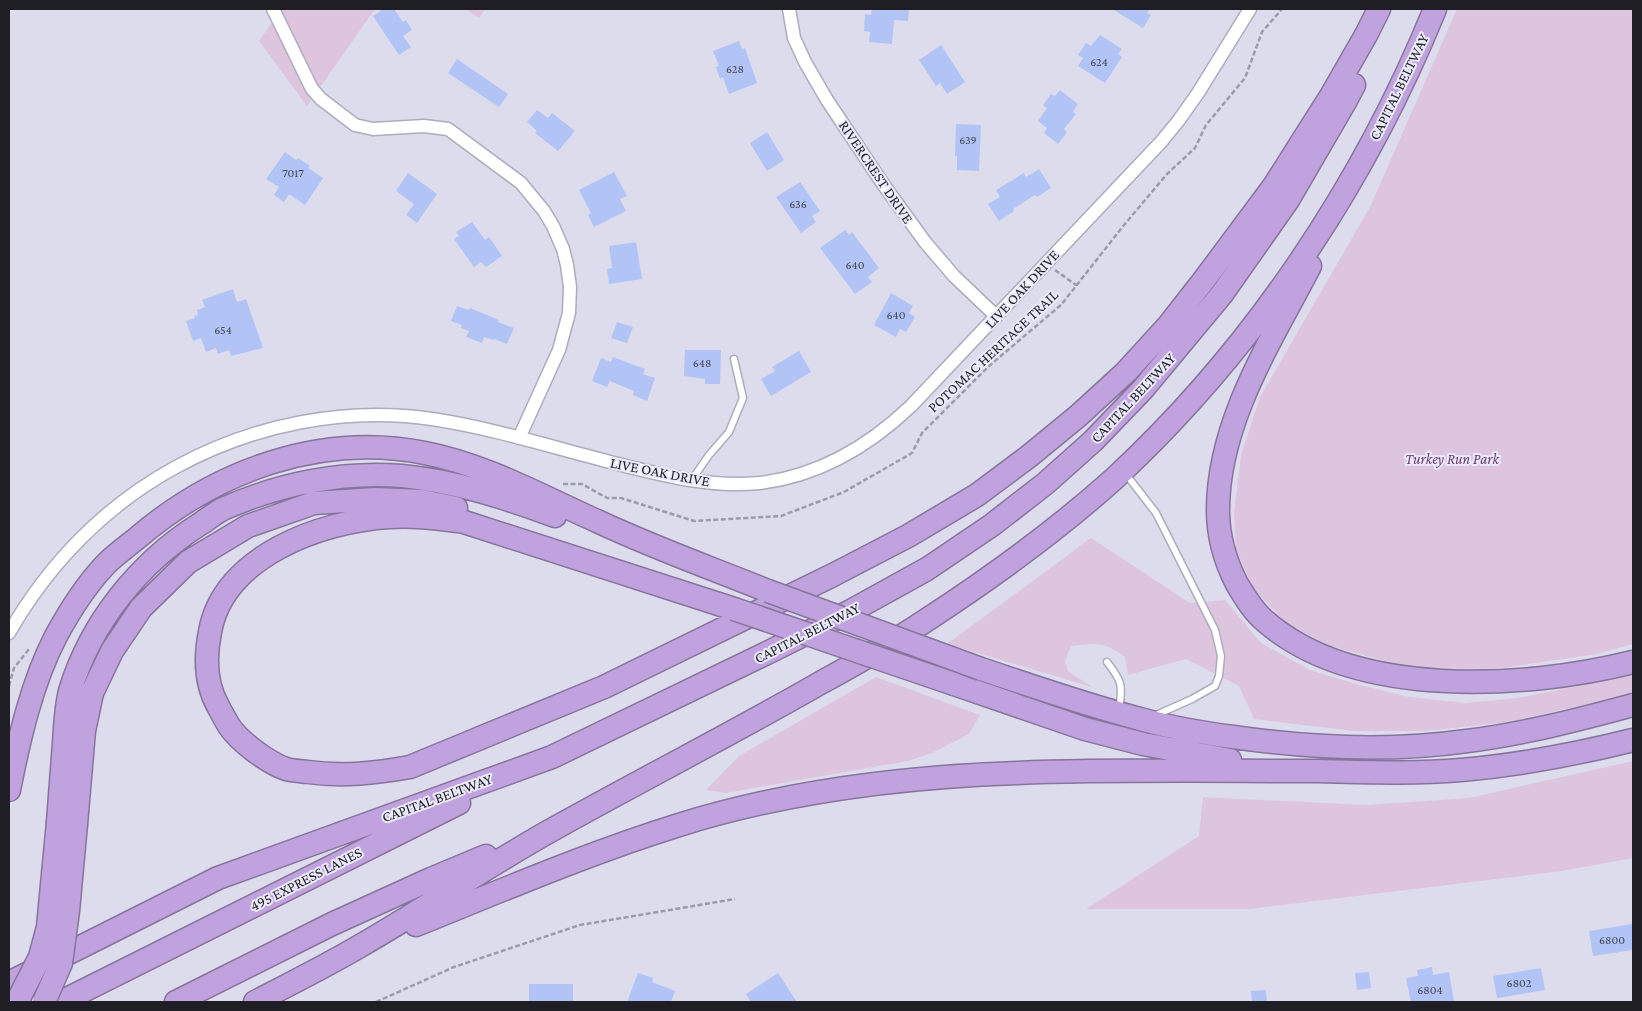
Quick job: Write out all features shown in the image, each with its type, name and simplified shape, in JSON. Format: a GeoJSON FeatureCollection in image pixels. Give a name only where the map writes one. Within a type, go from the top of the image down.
{"type":"FeatureCollection","features":[{"type":"Feature","properties":{"kind":"highway"},"geometry":{"type":"LineString","coordinates":[[734,608],[464,522],[428,518],[389,517],[346,523],[312,533],[274,551],[244,572],[229,589],[219,605],[211,624],[207,647],[207,672],[214,698],[230,728],[255,752],[286,769],[330,775],[376,773],[410,767],[604,687],[833,575],[908,536],[977,495],[1028,457],[1078,416],[1126,372],[1168,326],[1274,186],[1336,88],[1379,9]]}},
{"type":"Feature","properties":{"kind":"highway","name":"CAPITAL BELTWAY"},"geometry":{"type":"LineString","coordinates":[[9,983],[218,878],[552,757],[850,612],[927,569],[992,525],[1046,483],[1093,441],[1144,390],[1222,294],[1288,200],[1345,102],[1376,39],[1387,9]]}},
{"type":"Feature","properties":{"kind":"highway","name":"CAPITAL BELTWAY"},"geometry":{"type":"LineString","coordinates":[[255,1002],[357,948],[552,830],[780,706],[923,622],[1009,564],[1063,522],[1123,470],[1171,422],[1251,329],[1326,222],[1382,125],[1414,60],[1435,9]]}},
{"type":"Feature","properties":{"kind":"highway"},"geometry":{"type":"LineString","coordinates":[[1382,125],[1262,358],[1235,417],[1221,473],[1218,510],[1219,534],[1224,556],[1233,576],[1245,597],[1263,620],[1282,635],[1302,647],[1333,660],[1370,671],[1407,678],[1446,682],[1480,682],[1572,674],[1633,662]]}},
{"type":"Feature","properties":{"kind":"highway"},"geometry":{"type":"LineString","coordinates":[[9,790],[26,719],[42,666],[70,613],[106,564],[159,519],[189,499],[243,471],[276,460],[316,450],[353,448],[383,448],[424,452],[465,464],[523,486],[599,523],[768,591]]}},
{"type":"Feature","properties":{"kind":"highway"},"geometry":{"type":"LineString","coordinates":[[44,1002],[61,963],[68,912],[65,730],[70,692],[85,651],[107,613],[136,577],[178,538],[224,509],[274,490],[340,476],[402,476],[456,484],[520,503],[981,669],[1089,705],[1143,720],[1202,732],[1333,747],[1375,748],[1466,741],[1507,735],[1573,721],[1633,705]]}},
{"type":"Feature","properties":{"kind":"highway"},"geometry":{"type":"LineString","coordinates":[[17,1002],[40,956],[48,927],[92,693],[112,651],[141,608],[188,562],[248,526],[314,503],[375,498],[422,501],[469,511],[734,608],[1085,728],[1142,744],[1201,756],[1330,772]]}},
{"type":"Feature","properties":{"kind":"highway"},"geometry":{"type":"LineString","coordinates":[[357,948],[622,843],[681,824],[766,802],[854,787],[1016,773],[1402,773],[1469,769],[1562,756],[1633,740]]}},
{"type":"Feature","properties":{"kind":"highway","name":"495 EXPRESS LANES"},"geometry":{"type":"LineString","coordinates":[[61,1002],[552,757]]}},
{"type":"Feature","properties":{"kind":"highway"},"geometry":{"type":"LineString","coordinates":[[176,1002],[332,924],[431,879],[552,830]]}},
{"type":"Feature","properties":{"kind":"street"},"geometry":{"type":"LineString","coordinates":[[273,9],[312,89],[321,99],[355,125],[373,129],[424,126],[448,129],[521,183],[544,211],[553,226],[563,249],[567,265],[570,287],[569,313],[559,350],[518,438]]}},
{"type":"Feature","properties":{"kind":"street","name":"RIVERCREST DRIVE"},"geometry":{"type":"LineString","coordinates":[[789,9],[794,38],[805,62],[827,100],[888,191],[925,242],[954,276],[996,316]]}},
{"type":"Feature","properties":{"kind":"street","name":"LIVE OAK DRIVE"},"geometry":{"type":"LineString","coordinates":[[9,633],[32,595],[72,547],[99,520],[126,499],[158,477],[196,456],[228,442],[290,424],[373,416],[429,419],[467,425],[640,470],[691,481],[733,484],[760,483],[809,472],[832,462],[859,447],[900,417],[1161,142],[1198,93],[1250,9]]}},
{"type":"Feature","properties":{"kind":"lane"},"geometry":{"type":"LineString","coordinates":[[691,481],[709,455],[729,432],[743,398],[734,359]]}},
{"type":"Feature","properties":{"kind":"lane"},"geometry":{"type":"LineString","coordinates":[[1123,470],[1156,513],[1215,630],[1221,656],[1219,676],[1214,686],[1192,700],[1143,720]]}},
{"type":"Feature","properties":{"kind":"lane"},"geometry":{"type":"LineString","coordinates":[[1106,662],[1121,683],[1118,713]]}},
{"type":"Feature","properties":{"kind":"path","name":"POTOMAC HERITAGE TRAIL"},"geometry":{"type":"LineString","coordinates":[[558,484],[582,484],[606,498],[622,498],[694,521],[781,516],[844,492],[912,453],[922,433],[989,366],[1061,305],[1124,224],[1161,181],[1195,148],[1206,125],[1245,78],[1262,32],[1282,9]]}},
{"type":"Feature","properties":{"kind":"path"},"geometry":{"type":"LineString","coordinates":[[1046,263],[1076,286]]}},
{"type":"Feature","properties":{"kind":"path"},"geometry":{"type":"LineString","coordinates":[[9,686],[14,668],[29,648]]}},
{"type":"Feature","properties":{"kind":"path"},"geometry":{"type":"LineString","coordinates":[[376,1002],[454,967],[580,925],[735,899]]}},
{"type":"Feature","properties":{"kind":"green space"},"geometry":{"type":"Polygon","coordinates":[[[281,9],[375,9],[307,106],[259,41],[281,9]]]}},
{"type":"Feature","properties":{"kind":"green space"},"geometry":{"type":"Polygon","coordinates":[[[465,9],[485,9],[479,18],[465,9]]]}},
{"type":"Feature","properties":{"kind":"green space","name":"Turkey Run Park"},"geometry":{"type":"Polygon","coordinates":[[[1457,9],[1633,9],[1633,644],[1597,654],[1503,668],[1443,670],[1388,662],[1328,645],[1287,624],[1252,587],[1236,549],[1234,513],[1241,455],[1260,397],[1370,207],[1457,9]]]}},
{"type":"Feature","properties":{"kind":"green space"},"geometry":{"type":"Polygon","coordinates":[[[1091,538],[1190,603],[1225,600],[1261,643],[1310,670],[1356,684],[1409,697],[1465,703],[1518,698],[1633,675],[1633,694],[1509,722],[1425,731],[1353,731],[1254,719],[1239,686],[1186,659],[1128,675],[1125,657],[1111,648],[1100,644],[1071,646],[1065,661],[1068,671],[1092,687],[947,644],[1091,538]]]}},
{"type":"Feature","properties":{"kind":"green space"},"geometry":{"type":"Polygon","coordinates":[[[876,677],[980,715],[969,734],[932,753],[908,761],[726,793],[706,790],[739,756],[876,677]]]}},
{"type":"Feature","properties":{"kind":"green space"},"geometry":{"type":"Polygon","coordinates":[[[1633,761],[1633,858],[1562,871],[1250,909],[1086,909],[1199,836],[1203,797],[1366,805],[1469,798],[1633,761]]]}},
{"type":"Feature","properties":{"kind":"building"},"geometry":{"type":"Polygon","coordinates":[[[384,9],[394,9],[403,22],[406,20],[412,30],[403,36],[411,47],[399,55],[373,16],[384,9]]]}},
{"type":"Feature","properties":{"kind":"building"},"geometry":{"type":"Polygon","coordinates":[[[872,9],[909,9],[908,21],[894,20],[892,44],[869,42],[870,32],[864,31],[865,14],[871,15],[872,9]]]}},
{"type":"Feature","properties":{"kind":"building"},"geometry":{"type":"Polygon","coordinates":[[[1112,9],[1150,9],[1147,13],[1151,15],[1143,28],[1112,9]]]}},
{"type":"Feature","properties":{"kind":"building"},"geometry":{"type":"Polygon","coordinates":[[[1100,35],[1122,49],[1118,54],[1122,57],[1105,83],[1078,66],[1083,58],[1078,55],[1086,43],[1091,46],[1100,35]]]}},
{"type":"Feature","properties":{"kind":"building"},"geometry":{"type":"Polygon","coordinates":[[[739,41],[742,49],[745,48],[757,83],[729,94],[723,77],[720,79],[716,67],[719,66],[713,51],[739,41]]]}},
{"type":"Feature","properties":{"kind":"building"},"geometry":{"type":"Polygon","coordinates":[[[941,45],[965,82],[947,94],[940,83],[936,86],[919,60],[941,45]]]}},
{"type":"Feature","properties":{"kind":"building"},"geometry":{"type":"Polygon","coordinates":[[[457,59],[508,94],[499,107],[448,73],[457,59]]]}},
{"type":"Feature","properties":{"kind":"building"},"geometry":{"type":"Polygon","coordinates":[[[1060,90],[1078,104],[1073,112],[1076,114],[1064,129],[1067,132],[1058,144],[1044,133],[1047,128],[1038,121],[1047,108],[1043,105],[1051,94],[1055,96],[1060,90]]]}},
{"type":"Feature","properties":{"kind":"building"},"geometry":{"type":"Polygon","coordinates":[[[537,110],[548,118],[552,113],[575,131],[558,151],[535,133],[537,131],[527,122],[537,110]]]}},
{"type":"Feature","properties":{"kind":"building"},"geometry":{"type":"Polygon","coordinates":[[[956,124],[981,125],[979,171],[957,170],[957,156],[955,156],[956,124]]]}},
{"type":"Feature","properties":{"kind":"building"},"geometry":{"type":"Polygon","coordinates":[[[767,132],[784,160],[767,171],[750,143],[767,132]]]}},
{"type":"Feature","properties":{"kind":"building"},"geometry":{"type":"Polygon","coordinates":[[[285,152],[296,160],[298,158],[310,166],[308,168],[323,178],[305,205],[289,194],[284,202],[274,195],[279,187],[266,179],[285,152]]]}},
{"type":"Feature","properties":{"kind":"building"},"geometry":{"type":"Polygon","coordinates":[[[1039,169],[1051,188],[1037,197],[1035,195],[1013,209],[1014,211],[999,221],[988,204],[1000,197],[996,190],[1024,173],[1026,177],[1039,169]]]}},
{"type":"Feature","properties":{"kind":"building"},"geometry":{"type":"Polygon","coordinates":[[[614,172],[627,196],[620,199],[626,211],[594,227],[588,215],[591,213],[579,190],[614,172]]]}},
{"type":"Feature","properties":{"kind":"building"},"geometry":{"type":"Polygon","coordinates":[[[408,173],[437,194],[417,223],[406,215],[414,204],[396,191],[408,173]]]}},
{"type":"Feature","properties":{"kind":"building"},"geometry":{"type":"Polygon","coordinates":[[[800,182],[820,211],[812,216],[816,222],[801,233],[776,197],[800,182]]]}},
{"type":"Feature","properties":{"kind":"building"},"geometry":{"type":"Polygon","coordinates":[[[472,222],[485,240],[489,237],[502,256],[486,267],[481,262],[474,267],[454,239],[459,236],[456,232],[472,222]]]}},
{"type":"Feature","properties":{"kind":"building"},"geometry":{"type":"Polygon","coordinates":[[[845,230],[849,235],[852,232],[879,268],[868,277],[872,282],[855,294],[820,248],[845,230]]]}},
{"type":"Feature","properties":{"kind":"building"},"geometry":{"type":"Polygon","coordinates":[[[636,242],[642,279],[609,284],[607,269],[612,268],[609,246],[636,242]]]}},
{"type":"Feature","properties":{"kind":"building"},"geometry":{"type":"Polygon","coordinates":[[[233,289],[237,302],[246,299],[263,348],[231,356],[229,350],[218,354],[216,348],[206,352],[201,338],[193,341],[186,321],[195,318],[194,316],[198,315],[197,310],[205,307],[202,300],[233,289]]]}},
{"type":"Feature","properties":{"kind":"building"},"geometry":{"type":"Polygon","coordinates":[[[891,293],[913,306],[909,313],[915,317],[906,332],[900,329],[896,337],[874,325],[891,293]]]}},
{"type":"Feature","properties":{"kind":"building"},"geometry":{"type":"Polygon","coordinates":[[[457,306],[469,310],[470,308],[514,328],[507,344],[484,337],[482,343],[466,337],[469,331],[461,328],[462,325],[451,321],[457,306]]]}},
{"type":"Feature","properties":{"kind":"building"},"geometry":{"type":"Polygon","coordinates":[[[617,322],[633,327],[627,343],[611,338],[617,322]]]}},
{"type":"Feature","properties":{"kind":"building"},"geometry":{"type":"Polygon","coordinates":[[[685,350],[721,350],[720,384],[705,384],[705,379],[684,376],[685,350]]]}},
{"type":"Feature","properties":{"kind":"building"},"geometry":{"type":"Polygon","coordinates":[[[799,351],[811,372],[771,396],[761,379],[775,371],[772,367],[799,351]]]}},
{"type":"Feature","properties":{"kind":"building"},"geometry":{"type":"Polygon","coordinates":[[[613,357],[645,369],[643,374],[655,378],[647,401],[633,395],[634,391],[610,381],[607,387],[592,381],[601,358],[611,362],[613,357]]]}},
{"type":"Feature","properties":{"kind":"building"},"geometry":{"type":"Polygon","coordinates":[[[1633,924],[1633,950],[1593,956],[1589,931],[1633,924]]]}},
{"type":"Feature","properties":{"kind":"building"},"geometry":{"type":"Polygon","coordinates":[[[1432,967],[1433,975],[1449,972],[1454,1001],[1411,1002],[1406,978],[1418,976],[1417,970],[1432,967]]]}},
{"type":"Feature","properties":{"kind":"building"},"geometry":{"type":"Polygon","coordinates":[[[1541,968],[1545,990],[1497,998],[1493,976],[1541,968]]]}},
{"type":"Feature","properties":{"kind":"building"},"geometry":{"type":"Polygon","coordinates":[[[1369,972],[1371,988],[1357,990],[1355,973],[1369,972]]]}},
{"type":"Feature","properties":{"kind":"building"},"geometry":{"type":"Polygon","coordinates":[[[638,973],[653,978],[652,982],[675,991],[671,1002],[627,1002],[638,973]]]}},
{"type":"Feature","properties":{"kind":"building"},"geometry":{"type":"Polygon","coordinates":[[[778,973],[797,1002],[751,1002],[746,994],[778,973]]]}},
{"type":"Feature","properties":{"kind":"building"},"geometry":{"type":"Polygon","coordinates":[[[529,984],[573,984],[573,1002],[529,1002],[529,984]]]}},
{"type":"Feature","properties":{"kind":"building"},"geometry":{"type":"Polygon","coordinates":[[[1266,990],[1267,1002],[1252,1002],[1251,991],[1266,990]]]}}]}
